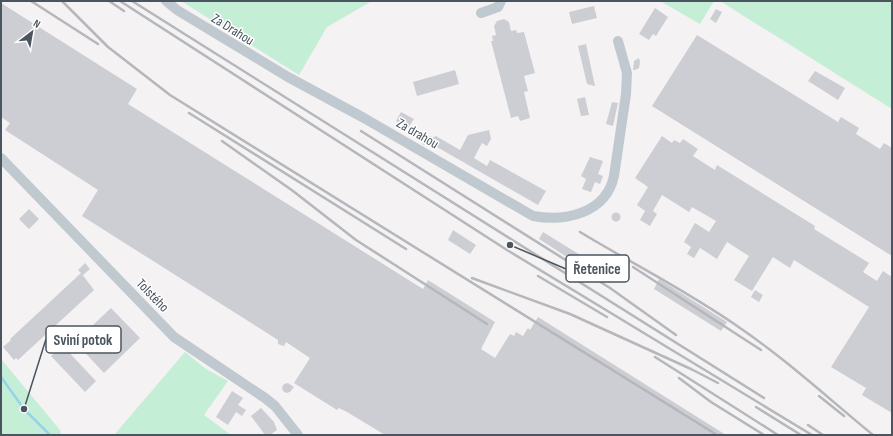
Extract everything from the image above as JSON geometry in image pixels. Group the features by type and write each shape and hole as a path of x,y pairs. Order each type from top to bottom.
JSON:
{"street":[{"name":"Za Drahou","path":"166,1 177,10 288,77"},
{"path":"481,13 498,7 501,1"},
{"name":"Za drahou","path":"288,77 364,118 533,216 544,218 583,213 597,206 610,188 614,176 626,94 627,73 618,41"},
{"name":"Tolstého","path":"1,158 174,337 265,398 275,406 298,435"}],"green space":[{"path":"181,1 372,1 327,27 299,75"},
{"path":"660,1 714,1 700,24"},
{"path":"720,1 892,1 892,109"},
{"path":"185,352 206,369 228,381 204,415 231,435 114,435"},
{"path":"1,359 60,430 61,435 1,435"}],"building":[{"path":"1,3 137,89 128,104 423,289 428,280 495,322 481,349 495,358 510,334 514,336 516,332 523,336 528,328 530,330 538,317 726,435 385,435 347,412 339,408 337,410 294,383 310,358 286,342 284,346 278,344 278,340 82,216 98,190 5,130 10,123 1,117"},
{"path":"594,6 597,18 572,24 569,12"},
{"path":"655,8 668,17 656,36 653,34 649,40 639,34"},
{"path":"716,9 722,12 716,23 710,19"},
{"path":"504,19 509,22 511,31 516,30 517,33 524,32 535,73 524,76 528,91 524,92 530,118 520,121 518,116 511,118 491,41 493,41 492,36 496,35 494,26 497,21"},
{"path":"697,35 838,122 841,117 859,128 856,134 880,149 884,143 892,148 892,256 652,106"},
{"path":"586,44 595,86 587,84 578,46"},
{"path":"639,58 639,68 633,70 634,61"},
{"path":"455,70 459,84 417,96 413,82"},
{"path":"815,71 845,88 838,100 808,81"},
{"path":"585,97 589,115 581,116 577,99"},
{"path":"612,102 618,103 613,126 606,124"},
{"path":"401,112 414,119 408,128 396,121"},
{"path":"489,130 491,139 487,146 482,143 474,158 487,166 490,160 546,191 538,205 430,143 423,145 421,138 431,136 432,138 436,136 460,150 468,135"},
{"path":"662,136 672,143 674,140 680,143 683,139 698,149 693,156 715,170 717,165 815,226 814,229 869,263 863,272 877,281 883,271 892,277 892,413 862,395 866,388 831,367 869,307 794,260 790,268 773,257 752,291 734,280 749,256 727,242 717,259 700,248 694,258 687,254 691,247 684,242 695,223 709,232 716,221 692,207 689,212 662,195 653,211 657,214 650,226 640,220 645,211 637,205 648,187 635,178"},
{"path":"590,157 603,161 598,174 603,176 600,184 595,182 591,192 582,189 586,179 581,176"},
{"path":"29,209 39,219 29,229 19,219"},
{"path":"616,212 621,217 616,222 611,217"},
{"path":"453,230 476,245 470,254 448,240"},
{"path":"543,232 606,271 601,279 539,239"},
{"path":"85,263 90,269 83,275 82,274 94,290 18,360 16,358 14,360 3,347 81,273 78,270"},
{"path":"659,279 727,322 721,331 654,289"},
{"path":"755,290 763,295 759,302 751,297"},
{"path":"111,308 140,338 104,373 75,342"},
{"path":"62,345 96,381 85,392 51,356"},
{"path":"288,383 294,387 290,392 286,393 283,391 282,387 284,384"},
{"path":"232,391 243,398 238,405 246,410 242,416 236,412 228,425 216,417"},
{"path":"261,408 274,422 277,430 270,435 265,435 251,416"}],"waterway":[{"path":"1,377 24,409 50,435"}],"railway":[{"path":"31,1 98,44"},
{"path":"62,1 108,47 170,95 717,435"},
{"path":"109,1 124,11"},
{"path":"120,1 507,250 812,435"},
{"path":"132,1 764,398"},
{"path":"189,113 406,249"},
{"path":"361,131 610,288 676,335"},
{"path":"222,141 293,191 356,240 487,324"},
{"path":"580,232 681,290 740,328 791,366 873,435"},
{"path":"633,267 761,350"},
{"path":"538,276 607,317"},
{"path":"472,278 570,314 691,369 718,383"},
{"path":"655,357 778,435"},
{"path":"679,378 711,402 764,435"},
{"path":"819,396 844,416"},
{"path":"756,407 801,435"},
{"path":"808,425 823,435"}],"place":[{"name":"Řetenice","path":"510,245"},
{"name":"Sviní potok","path":"24,409"}]}
